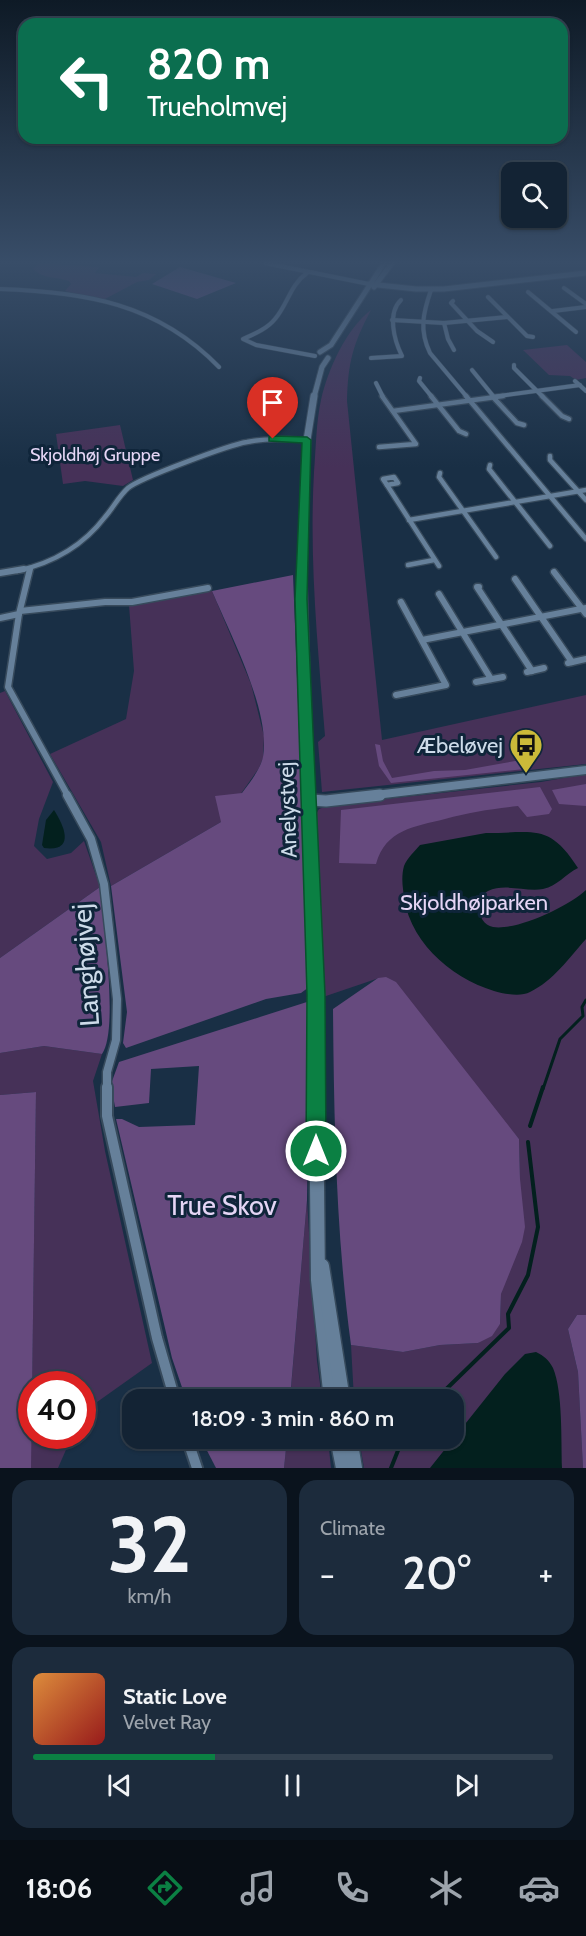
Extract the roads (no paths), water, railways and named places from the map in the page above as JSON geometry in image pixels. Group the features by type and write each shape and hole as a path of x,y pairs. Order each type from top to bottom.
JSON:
{"street":[{"path":"179,332 202,349 219,367"},
{"path":"256,332 243,339 256,345 329,356"},
{"name":"Anelystvej","path":"318,354 331,345 340,332"},
{"path":"370,358 402,356 394,332"},
{"path":"422,332 430,354 586,539"},
{"path":"446,332 454,350"},
{"path":"479,332 488,341 493,342"},
{"path":"522,332 527,336 533,337"},
{"name":"Anelystvej","path":"331,345 329,356 322,367 312,404 307,440 301,599 316,994 318,1280 331,1389"},
{"path":"318,354 322,367"},
{"path":"514,365 514,368 562,416 569,419"},
{"path":"472,370 473,374 517,423 524,425"},
{"path":"420,378 419,381 459,431 466,434"},
{"path":"575,381 586,391"},
{"path":"376,383 376,387 416,444 379,447"},
{"path":"393,411 580,385"},
{"path":"0,573 30,568 58,558 89,537 123,491 139,481 246,442 273,439 307,440"},
{"path":"550,456 550,460 586,500"},
{"path":"490,465 489,469 550,546"},
{"path":"440,472 439,477 496,557"},
{"path":"387,484 439,566"},
{"path":"409,520 586,490"},
{"path":"408,565 434,560"},
{"name":"Langhøjvej","path":"30,568 20,612 8,687 91,839 100,864 117,999 116,1040 107,1072 105,1096 107,1116 157,1338 172,1389"},
{"path":"554,572 585,611"},
{"path":"515,579 570,663 586,659"},
{"path":"479,586 477,587 530,671 544,668"},
{"path":"0,618 20,612 105,602 132,602 208,588"},
{"path":"439,594 491,679"},
{"path":"396,695 446,685 401,602"},
{"path":"422,640 585,611"},
{"path":"476,682 503,677"},
{"path":"310,800 326,801 586,770"},
{"name":"Anelystvej","path":"319,1252 341,1389"},
{"path":"191,1449 197,1468"},
{"path":"339,1449 342,1468"},
{"path":"352,1449 355,1468"}],"waterway":[{"path":"543,1089 560,1039 583,1016 582,1007 586,1000"},
{"path":"530,1126 543,1087"},
{"path":"446,1389 509,1328 508,1314 528,1275 538,1227 528,1142"},
{"path":"391,1468 399,1449"}],"place":[{"name":"Æbeløvej","path":"526,774"}],"park label":[{"name":"Skjoldhøj Gruppe","path":"95,455"},
{"name":"Skjoldhøjparken","path":"474,902"},
{"name":"True Skov","path":"222,1206"}]}
